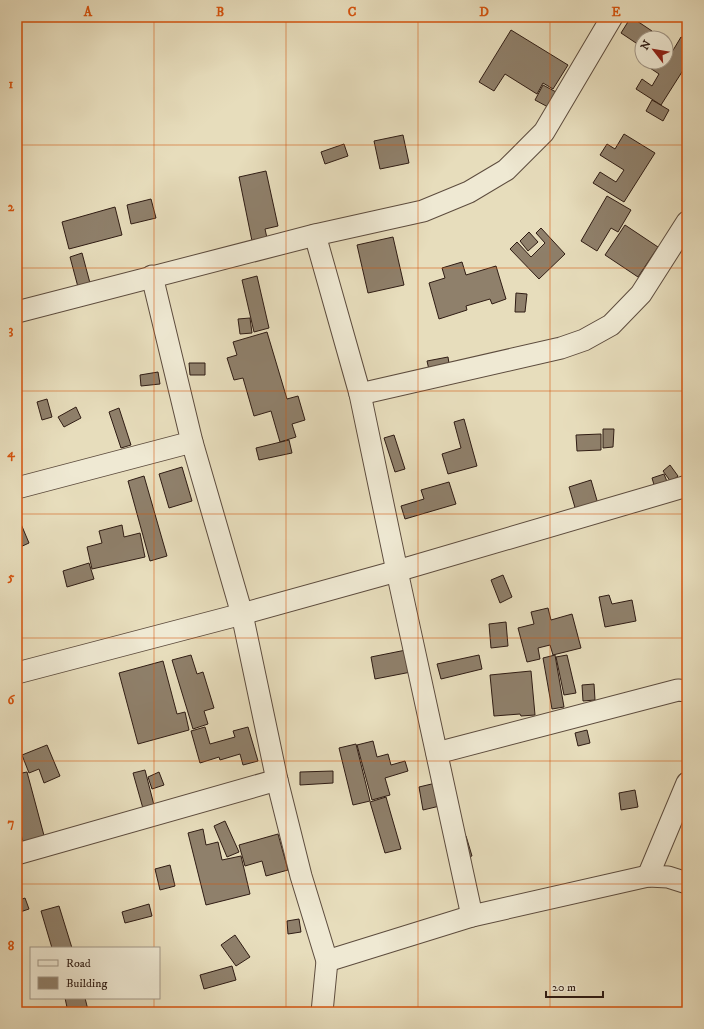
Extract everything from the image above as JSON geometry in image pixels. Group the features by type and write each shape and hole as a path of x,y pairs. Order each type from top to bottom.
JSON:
{"street":[{"path":"17,312 315,235 423,211 469,192 506,170 544,132 612,17"},
{"path":"360,394 561,348 584,340 611,325 641,294 687,222"},
{"path":"315,235 360,394 472,916"},
{"path":"152,276 192,442 242,614 277,780 301,876 327,961 322,1012"},
{"path":"17,488 192,442"},
{"path":"17,673 242,614 397,571 687,486"},
{"path":"437,753 678,690 687,691"},
{"path":"17,854 277,780"},
{"path":"648,876 687,783"},
{"path":"327,961 472,916 648,876 668,877 687,883"}],"building":[{"path":"631,17 650,30 634,30 634,42 621,33"},
{"path":"511,30 568,65 553,89 543,83 537,94 505,74 494,91 479,82"},
{"path":"681,37 687,40 687,64 661,105 636,89 642,79 652,86 659,74 653,70 674,70 674,49"},
{"path":"543,85 556,92 548,107 535,100"},
{"path":"652,100 669,110 663,121 646,111"},
{"path":"624,134 655,153 624,202 593,183 600,172 616,182 624,170 600,155 607,144 615,149"},
{"path":"403,135 409,163 380,169 374,141"},
{"path":"344,144 348,156 325,164 321,152"},
{"path":"266,171 278,226 265,229 267,238 252,241 239,177"},
{"path":"607,196 631,210 618,232 611,228 597,251 581,241"},
{"path":"151,199 156,218 131,224 127,205"},
{"path":"115,207 122,235 69,249 62,222"},
{"path":"625,225 658,247 638,277 605,255"},
{"path":"541,228 565,254 539,279 510,249 517,242 531,257 545,243 536,233"},
{"path":"529,232 538,242 528,251 520,241"},
{"path":"393,237 404,285 368,293 357,245"},
{"path":"82,253 90,283 78,287 70,257"},
{"path":"462,262 466,275 496,266 506,299 492,304 490,299 466,306 467,310 439,319 429,283 445,278 442,268"},
{"path":"257,276 269,328 254,332 242,280"},
{"path":"516,293 527,294 525,312 515,312"},
{"path":"250,318 252,333 240,334 238,319"},
{"path":"267,332 287,399 298,396 305,420 292,424 296,437 280,442 271,411 254,416 243,378 234,380 227,358 237,355 233,342"},
{"path":"448,357 450,370 430,374 427,361"},
{"path":"189,363 205,363 205,375 190,375"},
{"path":"158,372 160,384 141,386 140,375"},
{"path":"47,399 52,417 42,420 37,402"},
{"path":"76,407 81,418 64,427 58,417"},
{"path":"119,408 131,445 121,448 109,412"},
{"path":"464,419 477,466 448,474 442,454 461,448 454,422"},
{"path":"603,429 614,429 613,447 603,448"},
{"path":"601,434 601,450 577,451 576,435"},
{"path":"394,435 405,469 395,472 384,438"},
{"path":"289,440 292,453 259,460 256,448"},
{"path":"17,456 21,471 17,472"},
{"path":"670,465 678,476 671,482 663,471"},
{"path":"182,467 192,501 169,508 159,474"},
{"path":"664,474 668,484 655,488 652,478"},
{"path":"144,476 167,556 150,561 128,481"},
{"path":"591,480 598,504 576,511 569,487"},
{"path":"449,482 456,504 405,519 401,506 424,499 421,490"},
{"path":"21,524 29,543 18,548 17,525"},
{"path":"122,525 124,537 140,533 145,557 92,569 87,547 102,543 99,531"},
{"path":"89,563 94,579 67,587 63,571"},
{"path":"503,575 512,597 500,603 491,580"},
{"path":"609,595 612,604 632,600 636,621 605,627 599,597"},
{"path":"548,608 551,620 572,614 581,648 553,655 550,645 538,648 540,659 527,662 518,628 534,624 531,612"},
{"path":"506,622 508,646 491,648 489,624"},
{"path":"406,650 411,672 375,679 371,657"},
{"path":"191,655 197,674 203,672 214,708 204,711 208,724 193,729 172,660"},
{"path":"479,655 482,669 441,679 437,664"},
{"path":"555,655 564,707 552,709 543,658"},
{"path":"567,655 576,693 564,695 556,657"},
{"path":"163,661 177,714 185,712 189,730 138,744 119,673"},
{"path":"531,671 535,715 521,716 520,714 494,716 490,675"},
{"path":"594,684 595,700 583,701 582,685"},
{"path":"205,727 210,744 235,737 233,731 248,727 258,761 243,765 240,754 220,760 219,757 200,763 191,731"},
{"path":"587,730 590,743 578,746 575,733"},
{"path":"373,741 377,757 388,754 391,765 405,761 408,771 385,778 390,795 372,800 357,745"},
{"path":"356,744 370,801 353,805 339,748"},
{"path":"47,745 60,776 44,783 39,769 29,773 22,755"},
{"path":"145,770 155,809 144,812 133,773"},
{"path":"333,771 333,783 300,785 300,772"},
{"path":"27,772 46,843 25,849 17,819 17,774"},
{"path":"159,772 164,785 152,789 148,777"},
{"path":"440,782 444,805 423,810 419,787"},
{"path":"635,790 638,807 621,810 619,793"},
{"path":"386,797 401,849 385,853 370,802"},
{"path":"225,821 239,852 227,857 214,826"},
{"path":"203,829 206,845 218,842 222,860 241,856 250,894 206,905 188,833"},
{"path":"278,834 288,870 266,876 262,861 245,866 239,845"},
{"path":"466,836 472,856 464,858 458,838"},
{"path":"170,865 175,886 160,890 155,869"},
{"path":"25,898 29,909 17,913 17,901"},
{"path":"149,904 152,916 125,923 122,912"},
{"path":"59,906 72,947 52,947 41,911"},
{"path":"299,919 301,932 288,934 287,921"},
{"path":"235,935 250,957 236,966 221,945"},
{"path":"232,966 236,980 204,989 200,975"},
{"path":"65,999 85,999 88,1010 81,1012 68,1012"}]}
